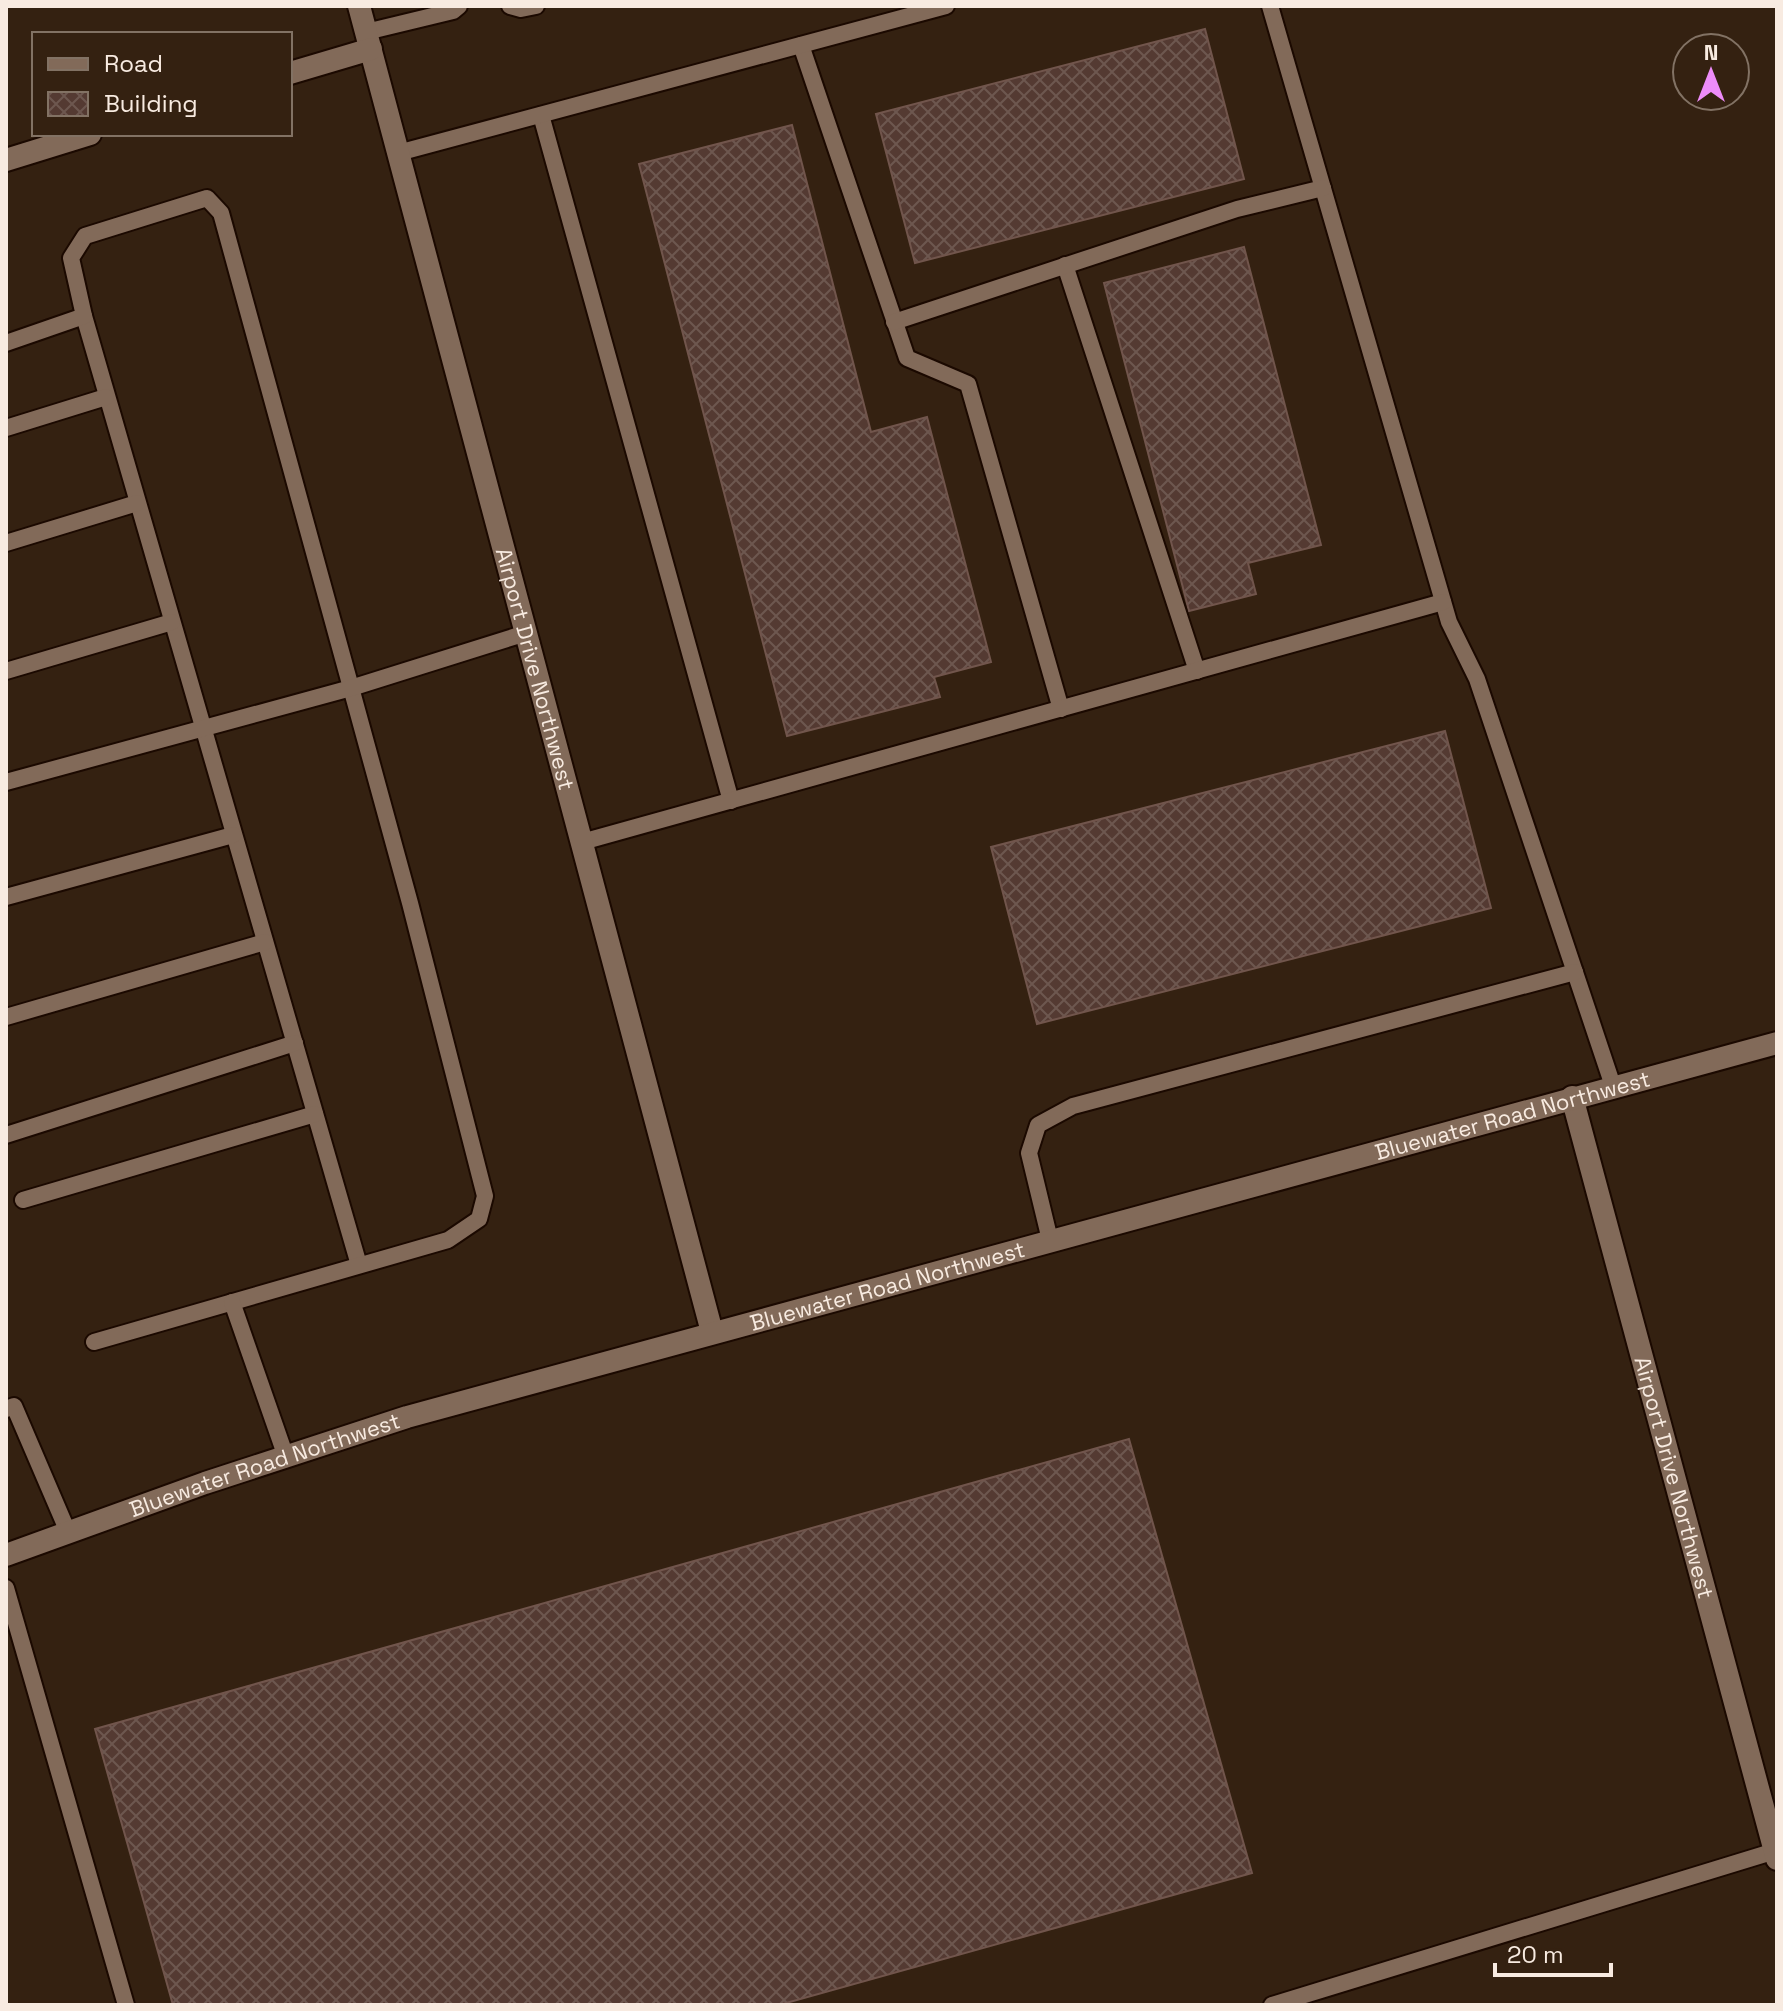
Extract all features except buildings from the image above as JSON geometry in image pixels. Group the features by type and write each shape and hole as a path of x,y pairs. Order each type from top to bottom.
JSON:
{"street":[{"name":"Airport Drive Northwest","path":"359,6 712,1332"},
{"path":"292,72 368,40"},
{"path":"6,160 84,136"},
{"name":"Bluewater Road Northwest","path":"6,1555 407,1417 1777,1043"},
{"name":"Airport Drive Northwest","path":"1572,1097 1776,1855"}],"lane":[{"path":"368,40 453,11 459,6"},
{"path":"510,6 521,9 536,6"},
{"path":"398,153 946,6"},
{"path":"1270,6 1449,622 1477,679 1613,1086"},
{"path":"801,45 907,358 968,384 1061,709"},
{"path":"541,115 731,801"},
{"path":"894,322 1237,209 1323,188"},
{"path":"94,1342 448,1240 479,1219 485,1196 410,903 221,213 207,198 85,236 71,258 106,397 359,1265"},
{"path":"1065,265 1197,671"},
{"path":"6,343 84,316"},
{"path":"6,428 106,397"},
{"path":"6,543 137,503"},
{"path":"582,842 1443,602"},
{"path":"6,671 172,622"},
{"path":"6,782 351,688 526,633"},
{"path":"6,897 233,835"},
{"path":"6,1017 265,942"},
{"path":"1050,1240 1029,1153 1038,1125 1073,1106 1575,972"},
{"path":"6,1135 295,1043"},
{"path":"23,1200 315,1114"},
{"path":"232,1302 286,1457"},
{"path":"6,1409 14,1406 68,1532"},
{"path":"6,1588 126,2005"},
{"path":"1272,2005 1776,1855"}]}
